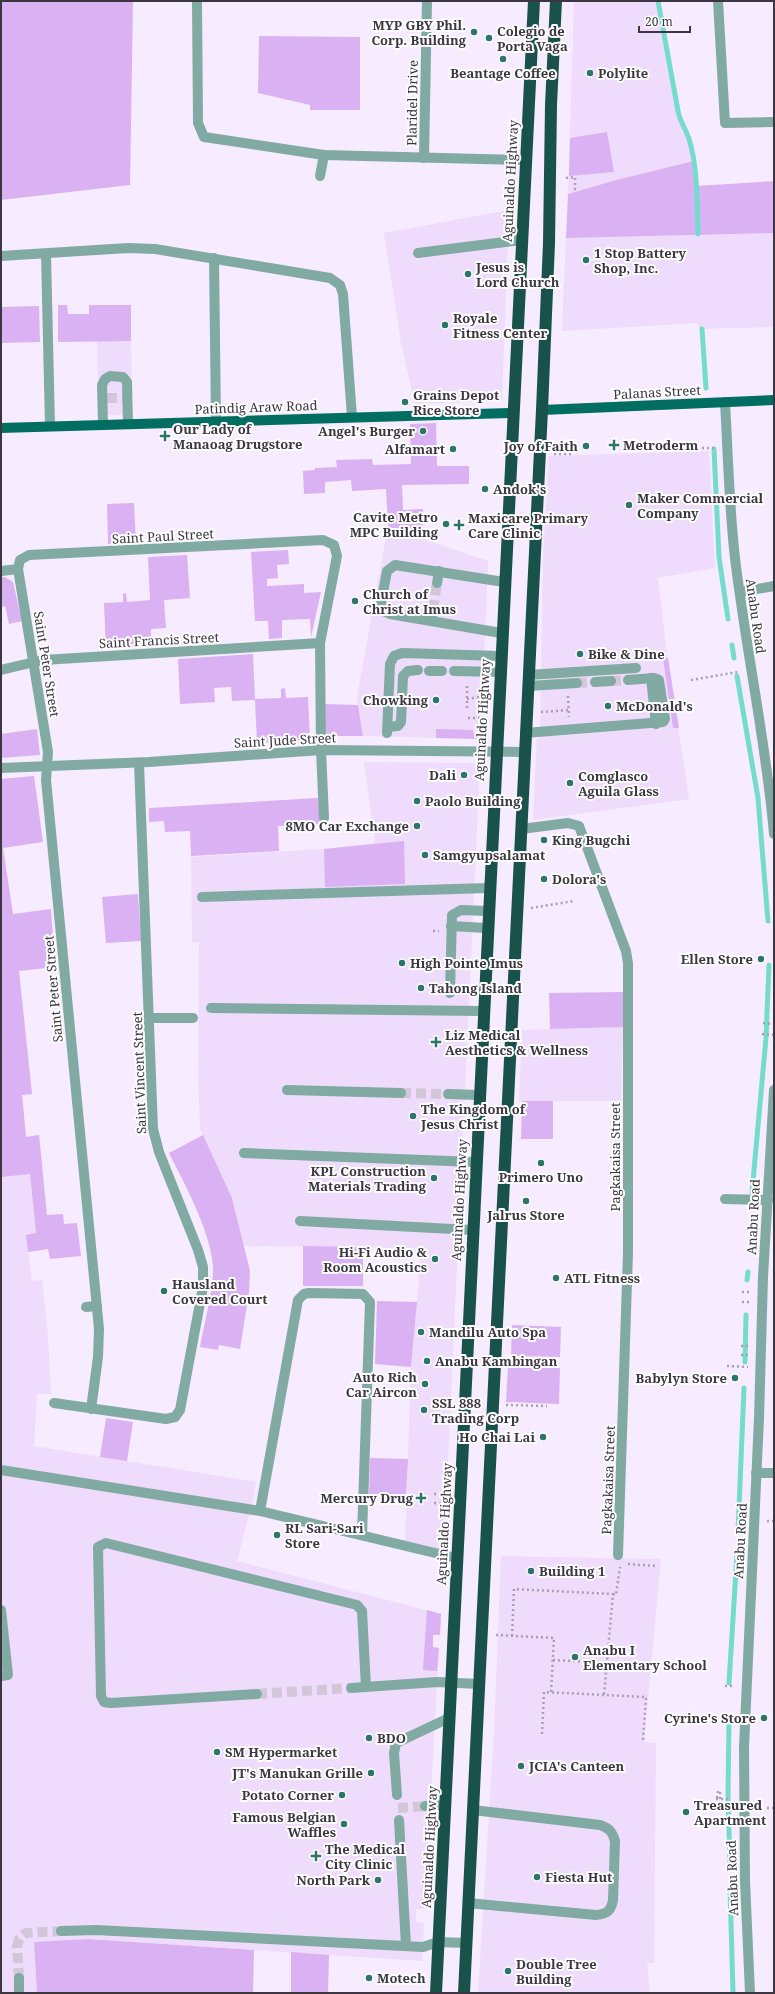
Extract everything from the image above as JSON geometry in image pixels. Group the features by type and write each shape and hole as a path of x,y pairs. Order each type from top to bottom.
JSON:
{"highway":[{"name":"Aguinaldo Highway","path":"436,1993 486,928 516,377 520,240 526,160 534,1"},
{"path":"464,1993 542,410 549,243 551,105 556,1"}],"main road":[{"name":"Palanas Street","path":"542,410 774,400"},
{"name":"Patindig Araw Road","path":"1,428 513,413"}],"street":[{"path":"197,1 198,123 204,137 324,155 526,160"},
{"name":"Plaridel Drive","path":"424,158 427,1"},
{"path":"718,1 725,123 774,122"},
{"path":"320,176 324,155"},
{"path":"418,253 520,240"},
{"path":"1,256 142,248 214,258 325,277 335,281 340,285 343,294 352,417"},
{"path":"46,254 50,426"},
{"path":"214,258 216,422"},
{"path":"103,424 105,398 102,385 105,379 110,376 120,376 126,379 127,384 128,424"},
{"name":"Anabu Road","path":"725,402 731,516 740,592 764,748 774,834"},
{"name":"Saint Paul Street","path":"18,569 20,560 29,555 323,540 334,545 337,556 320,643"},
{"path":"501,633 386,613 383,611 381,602 386,575 391,567 399,565 504,582"},
{"path":"1,571 18,569"},
{"name":"Saint Peter Street","path":"18,569 35,662 48,752 47,788 97,1306 99,1338 91,1408"},
{"path":"437,583 439,572"},
{"path":"740,592 774,586"},
{"path":"431,621 433,610"},
{"path":"320,643 321,750 324,818"},
{"name":"Saint Francis Street","path":"1,670 43,660 320,643"},
{"path":"418,670 408,671 403,676 401,722 398,726 388,730 390,664 394,656 402,653 500,656"},
{"path":"528,681 636,668"},
{"path":"429,670 442,671"},
{"path":"454,671 499,672"},
{"path":"526,734 656,724 665,719 661,683 657,678 628,680"},
{"path":"528,681 577,683"},
{"path":"595,682 611,681"},
{"name":"Saint Jude Street","path":"1,768 139,762 321,750 525,752"},
{"name":"Saint Vincent Street","path":"91,1408 166,1419 175,1417 180,1410 203,1277 198,1250 155,1140 150,1018 149,898 139,762"},
{"name":"Pagkakaisa Street","path":"521,829 568,823 579,826 627,957 628,1252 618,1555"},
{"path":"202,897 488,888"},
{"path":"450,993 452,915 458,910 487,911"},
{"path":"452,926 486,928"},
{"path":"211,1008 482,1011"},
{"path":"150,1018 193,1018"},
{"path":"287,1090 401,1093"},
{"name":"Anabu Road","path":"750,1993 743,1791 747,1645 774,1090"},
{"path":"448,1094 478,1095"},
{"path":"244,1153 475,1162"},
{"path":"725,1199 768,1200"},
{"path":"300,1221 472,1230"},
{"path":"260,1511 298,1300 304,1294 309,1293 363,1294 370,1302 362,1535"},
{"path":"86,1307 97,1306"},
{"path":"54,1403 91,1408"},
{"path":"1,1470 260,1511 456,1558"},
{"path":"756,1473 774,1473"},
{"path":"257,1694 107,1703 102,1699 98,1547 103,1543 357,1605 362,1611 366,1687"},
{"path":"1,1610 8,1676 1,1676"},
{"path":"351,1688 451,1683 479,1684"},
{"path":"397,1795 394,1753 396,1743 449,1718"},
{"path":"425,1806 445,1805"},
{"path":"468,1903 596,1915 605,1914 612,1908 614,1900 615,1841 613,1834 608,1828 600,1825 473,1810"},
{"path":"399,1820 406,1946"},
{"path":"61,1931 96,1930 426,1947 438,1942 466,1943"},
{"path":"19,1978 19,1993"}],"path":[{"path":"566,178 575,177 575,189 578,189"},
{"path":"550,454 571,454"},
{"path":"691,680 751,669"},
{"path":"467,684 467,708"},
{"path":"467,699 484,696"},
{"path":"536,713 570,708"},
{"path":"468,718 483,718"},
{"path":"527,908 574,901"},
{"path":"763,1023 772,1024"},
{"path":"762,1034 774,1035"},
{"path":"741,1346 750,1346"},
{"path":"741,1355 749,1355"},
{"path":"727,1366 761,1367"},
{"path":"504,1405 548,1406"},
{"path":"434,1494 448,1494"},
{"path":"434,1503 448,1504"},
{"path":"512,1636 514,1589 616,1595 621,1564 655,1566"},
{"path":"604,1695 613,1594"},
{"path":"498,1635 554,1638 551,1692"},
{"path":"553,1660 607,1663"},
{"path":"542,1734 544,1692 646,1697 643,1740"},
{"path":"720,1799 720,1791 718,1791 718,1798 716,1799 720,1799 732,1799"},
{"path":"711,1804 713,1807 722,1807 722,1811"},
{"path":"767,1808 774,1808"}],"shaded area":[{"path":"1,1 133,1 130,185 1,200"},
{"path":"574,1 658,1 678,111 681,124 689,138 694,161 616,180 568,194"},
{"path":"259,36 360,37 360,110 310,110 310,105 258,93"},
{"path":"607,132 614,172 569,176 570,138"},
{"path":"694,161 696,186 774,181 774,233 566,238 568,194 616,180"},
{"path":"509,210 502,401 415,404 401,343 384,233"},
{"path":"774,233 774,327 699,329 698,323 562,331 566,238"},
{"path":"58,305 67,305 68,314 89,314 89,305 131,305 131,341 58,342"},
{"path":"39,306 40,342 1,343 1,307"},
{"path":"97,341 131,341 132,415 99,415"},
{"path":"436,423 437,466 469,466 469,484 402,485 403,510 423,509 422,538 388,527 386,489 352,491 351,480 325,482 325,493 304,494 303,471 315,470 315,468 337,467 336,460 372,459 373,465 411,464 410,424"},
{"path":"709,451 715,568 658,578 666,647 689,799 533,820 537,738 540,737 543,554 549,456"},
{"path":"134,503 136,542 108,544 107,504"},
{"path":"388,527 488,561 481,739 363,736 357,697"},
{"path":"288,550 289,564 277,565 278,578 267,579 267,586 304,584 304,593 321,592 311,637 310,619 282,620 282,638 269,639 268,621 255,621 251,552"},
{"path":"187,555 190,598 164,600 166,628 151,629 151,646 106,649 104,603 123,602 123,594 126,593 127,602 150,600 148,557"},
{"path":"1,577 5,577 13,582 22,621 9,624 5,606 1,607"},
{"path":"253,654 255,699 281,698 281,689 285,688 286,698 308,697 310,740 257,743 255,700 232,701 231,687 214,688 215,702 180,704 178,659"},
{"path":"663,658 668,658 679,728 673,728"},
{"path":"323,704 358,705 363,736 326,736"},
{"path":"37,729 40,755 1,758 1,734"},
{"path":"436,729 473,730 473,733 481,733 481,739 436,738"},
{"path":"364,762 480,763 444,1550 405,1541 411,1367 419,1279 420,1248 244,1246 232,1198 200,1129 198,1074 199,942 192,942 191,857 324,849 375,843"},
{"path":"34,776 43,842 3,848 13,914 51,909 55,967 19,971 32,1094 22,1095 26,1137 39,1135 47,1215 63,1214 64,1224 77,1223 81,1256 50,1259 48,1249 28,1252 26,1235 36,1233 30,1174 1,1177 1,779"},
{"path":"318,798 320,824 278,826 279,851 191,856 190,831 165,832 164,821 149,822 149,808"},
{"name":"SM Hypermarket","path":"1,831 14,923 32,1094 22,1095 26,1137 39,1135 43,1172 30,1174 36,1234 26,1235 32,1281 42,1280 48,1337 51,1394 37,1394 34,1446 256,1482 253,1500 237,1561 441,1614 440,1635 433,1635 433,1647 439,1648 425,1909 416,1909 416,1922 424,1923 422,1961 87,1939 34,1942 37,1993 1,1993"},
{"path":"404,841 405,884 325,887 324,849"},
{"path":"138,894 141,941 106,943 102,897"},
{"path":"623,992 623,1027 550,1029 549,993"},
{"path":"623,1027 621,1101 519,1101 522,1030"},
{"path":"522,1101 553,1101 553,1139 521,1139"},
{"path":"203,1135 232,1198 250,1271 249,1292 240,1349 219,1345 218,1350 200,1347 212,1284 213,1266 211,1252 196,1208 169,1153"},
{"path":"303,1246 363,1247 363,1286 303,1286"},
{"path":"377,1301 417,1302 411,1367 375,1364"},
{"path":"512,1325 561,1327 560,1357 511,1356"},
{"path":"508,1366 560,1368 559,1404 506,1402"},
{"path":"106,1418 133,1422 127,1461 100,1457"},
{"path":"370,1458 408,1459 406,1496 369,1495"},
{"path":"501,1556 661,1559 644,1742 656,1743 654,1963 647,1963 650,1993 478,1993 494,1734"},
{"path":"427,1610 441,1614 440,1635 433,1635 433,1647 439,1648 437,1671 423,1670"},
{"path":"87,1939 254,1950 253,1993 37,1993 34,1942"},
{"path":"291,1952 329,1955 328,1993 291,1993"}],"waterway":[{"path":"658,1 678,111 692,150 696,186 698,234"},
{"path":"702,329 706,388"},
{"path":"714,449 719,557 728,619"},
{"path":"732,645 734,658"},
{"path":"737,676 758,798 768,921"},
{"path":"752,1192 766,1038 769,965"},
{"path":"747,1280 748,1272"},
{"path":"745,1362 746,1315"},
{"path":"738,1532 744,1388"},
{"path":"729,1683 737,1554"},
{"path":"729,1722 728,1795 730,1867"},
{"path":"730,1887 733,1993"}],"tunnel":[{"path":"107,398 128,398"},
{"path":"433,610 437,583"},
{"path":"611,681 628,680"},
{"path":"577,683 595,682"},
{"path":"401,1093 448,1094"},
{"path":"257,1694 351,1688"},
{"path":"398,1808 425,1806"},
{"path":"19,1978 17,1947 19,1939 26,1933 61,1931"}],"place":[{"name":"MYP GBY Phil. Corp. Building","path":"474,32"},
{"name":"Colegio de Porta Vaga","path":"489,38"},
{"name":"Beantage Coffee","path":"503,59"},
{"name":"Polylite","path":"590,73"},
{"name":"1 Stop Battery Shop, Inc.","path":"586,260"},
{"name":"Jesus is Lord Church","path":"468,274"},
{"name":"Royale Fitness Center","path":"445,325"},
{"name":"Grains Depot Rice Store","path":"405,402"},
{"name":"Angel's Burger","path":"423,431"},
{"name":"Our Lady of Manaoag Drugstore","path":"165,436"},
{"name":"Metroderm","path":"614,445"},
{"name":"Joy of Faith","path":"586,446"},
{"name":"Alfamart","path":"453,449"},
{"name":"Andok's","path":"485,489"},
{"name":"Maker Commercial Company","path":"629,505"},
{"name":"Cavite Metro MPC Building","path":"446,524"},
{"name":"Maxicare Primary Care Clinic","path":"459,525"},
{"name":"Church of Christ at Imus","path":"355,601"},
{"name":"Bike & Dine","path":"580,654"},
{"name":"Chowking","path":"436,700"},
{"name":"McDonald's","path":"608,706"},
{"name":"Dali","path":"464,775"},
{"name":"Comglasco Aguila Glass","path":"570,783"},
{"name":"Paolo Building","path":"417,801"},
{"name":"8MO Car Exchange","path":"417,826"},
{"name":"King Bugchi","path":"544,840"},
{"name":"Samgyupsalamat","path":"425,855"},
{"name":"Dolora's","path":"544,879"},
{"name":"Ellen Store","path":"761,959"},
{"name":"High Pointe Imus","path":"402,963"},
{"name":"Tahong Island","path":"421,988"},
{"name":"Liz Medical Aesthetics & Wellness","path":"436,1042"},
{"name":"The Kingdom of Jesus Christ","path":"413,1116"},
{"name":"Primero Uno","path":"541,1163"},
{"name":"KPL Construction Materials Trading","path":"434,1178"},
{"name":"Jalrus Store","path":"526,1201"},
{"name":"Hi-Fi Audio & Room Acoustics","path":"435,1259"},
{"name":"ATL Fitness","path":"556,1278"},
{"name":"Hausland Covered Court","path":"164,1291"},
{"name":"Mandilu Auto Spa","path":"421,1332"},
{"name":"Anabu Kambingan","path":"427,1361"},
{"name":"Babylyn Store","path":"735,1378"},
{"name":"Auto Rich Car Aircon","path":"425,1384"},
{"name":"SSL 888 Trading Corp","path":"424,1410"},
{"name":"Ho Chai Lai","path":"543,1437"},
{"name":"Mercury Drug","path":"421,1498"},
{"name":"RL Sari-Sari Store","path":"277,1535"},
{"name":"Building 1","path":"531,1571"},
{"name":"Anabu I Elementary School","path":"575,1657"},
{"name":"Cyrine's Store","path":"764,1718"},
{"name":"BDO","path":"369,1738"},
{"name":"SM Hypermarket","path":"217,1752"},
{"name":"JCIA's Canteen","path":"521,1766"},
{"name":"JT's Manukan Grille","path":"371,1773"},
{"name":"Potato Corner","path":"342,1795"},
{"name":"Treasured Apartment","path":"686,1812"},
{"name":"Famous Belgian Waffles","path":"344,1824"},
{"name":"The Medical City Clinic","path":"316,1856"},
{"name":"Fiesta Hut","path":"537,1877"},
{"name":"North Park","path":"378,1880"},
{"name":"Double Tree Building","path":"508,1971"},
{"name":"Motech","path":"369,1978"}]}
